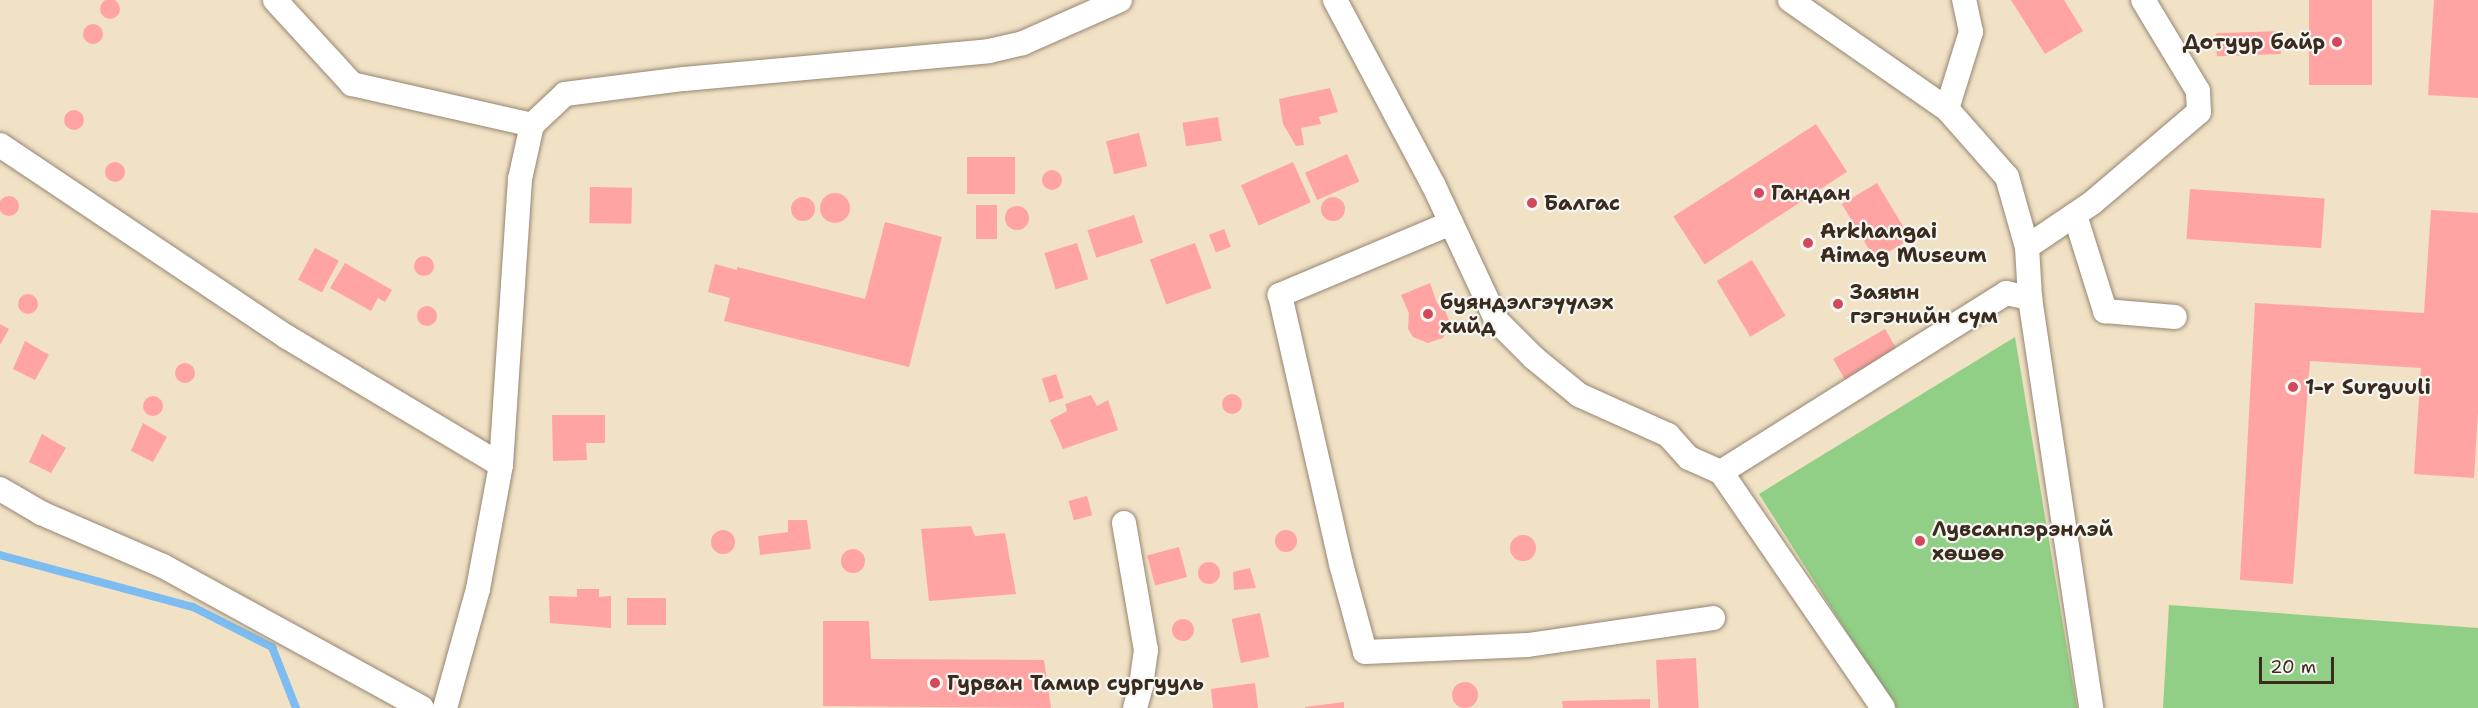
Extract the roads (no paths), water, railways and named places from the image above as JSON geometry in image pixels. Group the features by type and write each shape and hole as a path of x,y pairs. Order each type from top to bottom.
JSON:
{"street":[{"path":"274,0 352,84 532,125"},
{"path":"445,708 478,589 501,465 520,179 532,125 565,93 684,79 989,51 1023,43 1120,0"},
{"path":"1335,0 1451,223 1497,321 1534,358 1579,395 1668,435 1689,458 1721,472 1883,708"},
{"path":"1790,0 1947,110 2007,177 2027,248 2030,298 2091,708"},
{"path":"1947,110 1971,32 1964,0"},
{"path":"2027,248 2092,203 2199,112 2198,91 2144,0"},
{"path":"0,145 287,338 501,465"},
{"path":"2074,215 2105,311 2175,317"},
{"path":"1451,223 1280,295 1341,564 1365,652 1528,645 1713,618"},
{"path":"1721,472 2006,293 2030,298"},
{"path":"0,489 41,513 163,566 422,708"},
{"path":"1124,523 1146,650 1135,708"}],"waterway":[{"path":"0,555 193,607 272,647 296,708"}],"place":[{"name":"Дотуур байр","path":"2337,42"},
{"name":"Гандан","path":"1759,193"},
{"name":"Балгас","path":"1532,203"},
{"name":"Arkhangai Aimag Museum","path":"1808,243"},
{"name":"Заяын гэгэнийн сүм","path":"1838,304"},
{"name":"буяндэлгэүүлэх хийд","path":"1428,314"},
{"name":"1-r Surguuli","path":"2293,387"},
{"name":"Лувсанпэрэнлэй хөшөө","path":"1920,541"},
{"name":"Гурван Тамир сургууль","path":"935,683"}]}
